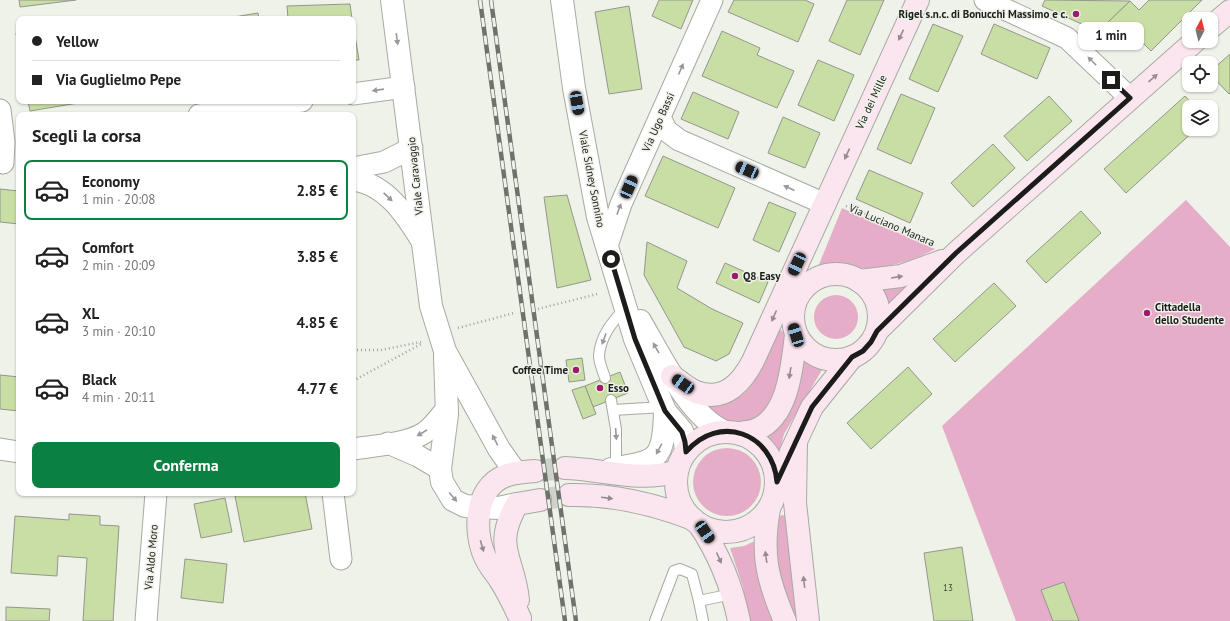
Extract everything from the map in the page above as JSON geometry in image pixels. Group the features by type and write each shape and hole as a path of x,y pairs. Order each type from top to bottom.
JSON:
{"main road":[{"name":"Via dei Mille","path":"809,283 825,204 918,0"},
{"path":"1218,21 1230,11"},
{"path":"877,331 879,317 876,303 869,290 859,281 849,276 828,275 809,283 801,291 794,307 793,324 796,335 803,346 814,354 826,359 839,360 852,357 863,351 871,342 877,331 954,255 1187,48"},
{"path":"672,376 694,392 706,394 722,394 733,388 744,379 754,361 825,204"},
{"path":"859,281 901,276 954,255"},
{"path":"739,621 732,594 719,556 696,522 686,512 677,493 677,472 686,452 698,440 714,432 756,430 768,422 776,413 789,382 796,335"},
{"path":"569,495 615,498 659,508 720,532 743,530 762,518 769,509 773,501 777,482 812,407 852,357"},
{"path":"732,432 759,443 767,452 776,471 777,482"},
{"path":"796,442 795,503 808,621"},
{"path":"565,468 609,469 647,477 662,476 677,472"},
{"path":"521,620 501,580 486,558 481,547 478,521 480,507 489,489 504,476 526,472"},
{"path":"521,620 517,583 504,544 507,523 517,504 540,500"},
{"path":"769,509 764,547 772,590 785,621"}],"street":[{"name":"Viale Caravaggio","path":"392,0 431,306 447,408 440,469 442,482 454,500 465,506 498,508 517,504"},
{"name":"Viale Sidney Sonnino","path":"562,0 574,88 592,189 606,246 635,339 664,409 682,432 686,452"},
{"name":"Via Ugo Bassi","path":"606,246 621,204 712,0"},
{"path":"985,0 1058,32 1067,38 1130,98"},
{"path":"356,94 404,87"},
{"path":"222,112 280,104"},
{"path":"0,110 8,141 7,164"},
{"path":"660,118 667,131 679,140 825,204"},
{"path":"356,167 384,162 412,148"},
{"path":"356,181 384,193 405,214 423,243"},
{"name":"Viale Sidney Sonnino","path":"619,285 672,376 700,416 715,428 732,432"},
{"name":"Viale Caravaggio","path":"436,342 499,449 526,472"},
{"path":"356,448 412,438 423,434 434,425 447,408"},
{"path":"609,469 641,464 655,456 663,440 664,409"},
{"path":"388,443 418,456 440,469"},
{"path":"0,449 16,452"},
{"name":"Via Aldo Moro","path":"146,621 156,496"},
{"path":"333,496 341,559"}],"lane":[{"path":"605,378 599,357 603,338 614,321 626,307"},
{"path":"609,469 616,430 612,405 664,409"},
{"path":"655,621 674,571 680,569 692,574 703,621"},
{"path":"699,601 732,594"}],"path":[{"name":"Via Luciano Manara","path":"825,204 954,255"},
{"path":"538,309 597,294"},
{"path":"356,380 481,321 514,313"},
{"path":"356,350 381,350 436,342"}],"shaded area":[{"name":"Cittadella dello Studente","path":"1186,200 1230,247 1230,621 1016,621 942,426"},
{"path":"842,208 935,249 911,260 886,266 869,268 819,269 818,267"},
{"path":"919,279 886,310 877,286"},
{"path":"836,295 848,299 854,305 858,317 854,329 848,335 836,339 824,335 818,329 814,317 818,305 824,299"},
{"path":"778,329 785,334 785,361 771,402 758,419 745,424 728,423 700,405 719,404 733,400 743,394 751,386 757,376 773,334"},
{"path":"802,361 822,370 784,434 779,454 772,444 763,437"},
{"path":"727,448 740,451 751,458 758,469 761,482 758,495 751,506 740,513 727,516 714,513 703,506 696,495 693,482 696,469 703,458 714,451"},
{"path":"780,516 785,516 803,621 796,621 783,595 778,578 774,542 777,524"},
{"path":"757,540 774,621 749,621 743,587 730,548 744,546"}],"building":[{"path":"19,0 76,0 20,7"},
{"path":"659,0 693,0 681,29 652,16"},
{"path":"734,0 805,0 814,4 798,42 728,12"},
{"path":"847,0 884,0 860,55 829,41"},
{"path":"1045,0 1130,1 1105,25 1121,42 1042,6"},
{"path":"1149,0 1202,0 1190,12 1182,12 1182,20 1151,51 1144,44 1139,49 1127,36 1121,42 1105,25 1130,1 1139,10"},
{"path":"350,4 352,16 288,16 287,6"},
{"path":"629,6 642,89 609,94 595,12"},
{"path":"258,13 258,16 240,16"},
{"path":"933,24 963,36 938,92 909,79"},
{"path":"994,24 1050,48 1037,79 981,54"},
{"path":"722,31 760,48 757,55 794,71 777,108 702,76"},
{"path":"356,42 359,60 356,60"},
{"path":"1230,54 1229,94 1218,82 1218,65"},
{"path":"818,60 854,75 834,121 798,105"},
{"path":"693,92 739,112 728,139 681,119"},
{"path":"901,94 935,108 911,164 877,149"},
{"path":"1049,96 1072,121 1027,161 1004,136"},
{"path":"1185,96 1189,100 1182,100 1182,136 1188,136 1126,193 1104,169"},
{"path":"29,104 72,104 30,111"},
{"path":"783,117 820,133 805,168 768,153"},
{"path":"993,144 1015,168 973,207 951,183"},
{"path":"663,156 735,188 718,228 645,196"},
{"path":"869,170 923,193 910,223 856,199"},
{"path":"0,189 16,191 16,224 0,222"},
{"path":"567,195 591,280 557,288 544,197"},
{"path":"769,202 796,213 779,252 753,240"},
{"path":"1081,211 1101,233 1046,283 1026,261"},
{"path":"647,242 687,261 677,288 712,309 743,323 729,354 716,361 684,347 644,275"},
{"path":"725,263 768,282 759,303 716,283"},
{"path":"994,283 1016,306 955,362 933,339"},
{"name":"Coffee Time","path":"582,358 585,380 569,382 566,360"},
{"path":"908,367 932,394 871,449 847,423"},
{"path":"620,372 628,393 593,407 585,386"},
{"path":"0,375 16,377 16,411 0,409"},
{"path":"585,386 596,414 583,419 572,390"},
{"path":"235,496 306,496 312,529 244,542"},
{"path":"225,498 232,532 201,538 194,504"},
{"path":"69,514 100,516 100,525 119,526 113,621 83,621 87,558 58,556 57,576 11,573 15,516 69,520"},
{"path":"962,547 973,621 934,621 924,553"},
{"path":"185,559 227,564 223,603 181,598"},
{"path":"1064,582 1079,621 1053,621 1041,590"},
{"path":"6,607 50,609 49,621 6,621"}],"tunnel":[{"path":"535,471 565,468"},
{"path":"540,500 569,495"}],"railway":[{"path":"480,0 565,621"},
{"path":"491,0 576,621"}],"place":[{"name":"Rigel s.n.c. di Bonucchi Massimo e c.","path":"1076,14"},
{"name":"Q8 Easy","path":"735,276"},
{"name":"Cittadella dello Studente","path":"1147,313"},
{"name":"Coffee Time","path":"576,370"},
{"name":"Esso","path":"600,388"}],"route":[{"path":"611,259 635,339 665,411 682,432 686,452 691,445 714,432 723,431 740,433 759,443 767,452 776,471 777,482 812,407 852,357 863,351 871,342 877,331 956,253 1130,98 1111,80"}]}
